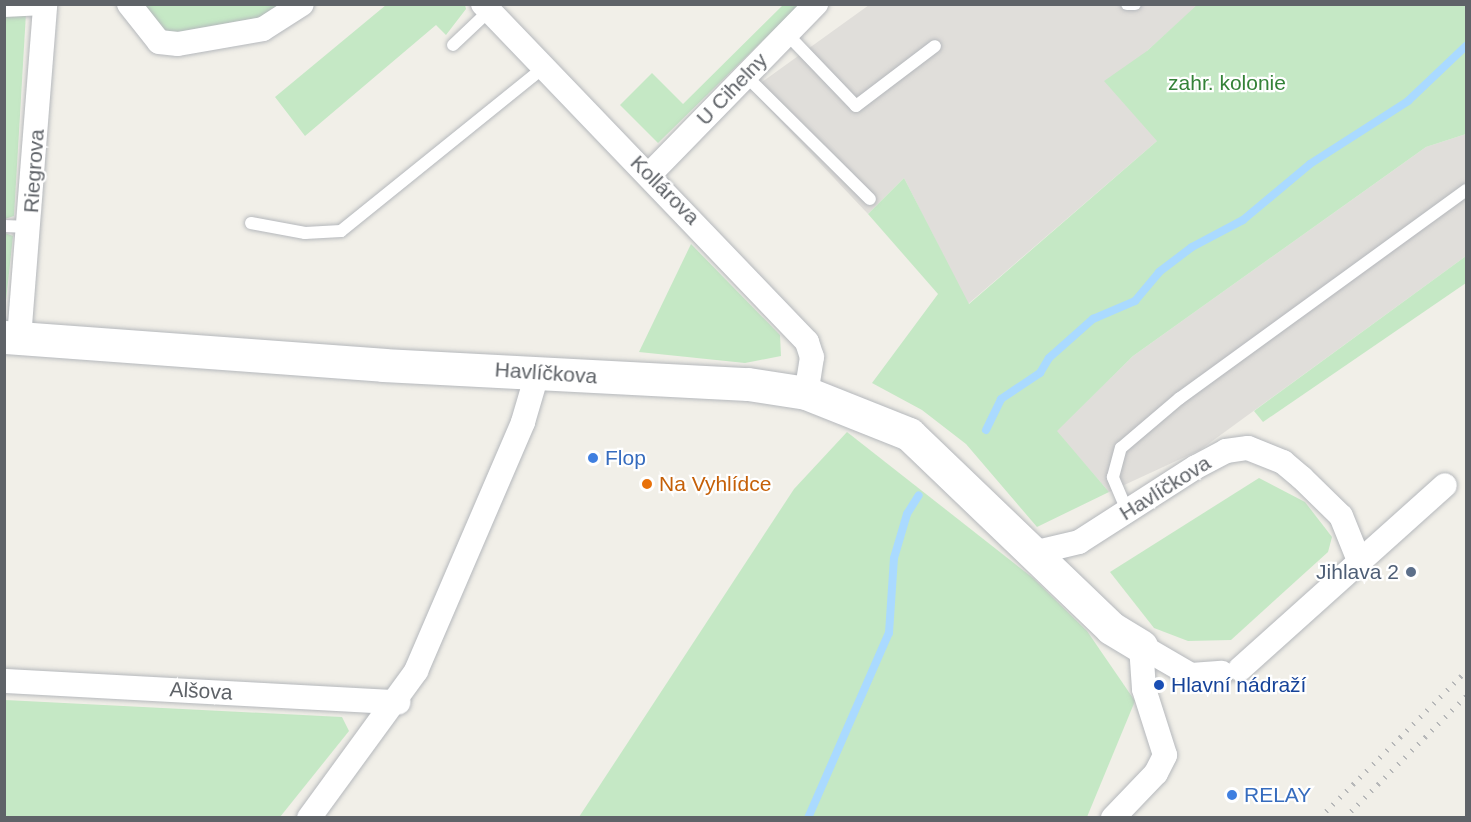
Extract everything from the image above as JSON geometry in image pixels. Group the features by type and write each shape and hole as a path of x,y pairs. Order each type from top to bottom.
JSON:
{"street":[{"path":"129,4 159,42 178,44 263,29 302,4"},
{"name":"U Cihelny","path":"650,174 816,4"},
{"name":"Riegrova","path":"12,337 30,227 45,7"},
{"name":"Kollárova","path":"486,8 650,174 807,342 812,357 806,393"},
{"name":"Havlíčkova","path":"12,337 748,384 806,393 909,434 1111,628 1191,675 1231,671 1255,661 1358,558 1377,550 1445,485"},
{"path":"309,818 398,702 523,422 538,371"},
{"name":"Havlíčkova","path":"1033,553 1079,542 1128,513 1196,467 1226,451 1248,448 1282,462 1341,516 1358,558"},
{"path":"1113,818 1156,773 1165,754 1144,689 1141,646"},
{"name":"Alšova","path":"4,681 398,702"}],"lane":[{"path":"1127,4 1135,4"},
{"path":"4,11 45,7"},
{"path":"453,45 486,8"},
{"path":"786,33 856,106 935,46"},
{"path":"251,223 305,233 341,231 544,67"},
{"path":"745,75 870,199"},
{"path":"1128,513 1113,477 1121,448 1180,398 1467,190"},
{"path":"4,226 30,227"}],"shaded area":[{"path":"869,5 1198,5 1147,51 1157,141 968,304 904,178 868,214 751,90"},
{"path":"1466,134 1466,256 1200,450 1109,492 1056,431 1133,356 1426,147"}],"green space":[{"name":"zahr. kolonie","path":"1198,4 1466,5 1466,134 1426,147 1133,356 1057,431 1109,492 1037,527 966,444 922,410 872,383 938,294 868,214 904,178 969,304 1157,141 1104,81 1147,51"},
{"path":"139,5 291,5 275,15 166,34"},
{"path":"386,5 465,5 466,9 446,35 436,25 305,136 275,97"},
{"path":"783,5 799,5 658,143 620,105 652,73 683,104"},
{"path":"5,11 26,13 14,216 5,219"},
{"path":"4,233 13,236 5,310"},
{"path":"691,244 780,335 781,356 745,363 639,352"},
{"path":"1466,256 1466,283 1263,422 1254,411"},
{"path":"847,432 1033,578 1087,631 1135,701 1087,817 579,817 794,489"},
{"path":"1259,478 1305,502 1332,537 1328,552 1231,640 1188,641 1154,628 1110,572"},
{"path":"5,700 342,717 349,731 280,817 5,817"}],"waterway":[{"path":"986,430 1001,399 1040,373 1049,358 1093,319 1135,301 1159,272 1192,247 1243,220 1310,164 1408,101 1466,46"},
{"path":"808,818 889,633 894,558 907,514 919,495"}],"railway":[{"path":"1319,818 1466,671"},
{"path":"1344,818 1466,696"}],"place":[{"name":"Flop","path":"593,458"},
{"name":"Na Vyhlídce","path":"647,484"},
{"name":"Jihlava 2","path":"1411,572"},
{"name":"Hlavní nádraží","path":"1159,685"},
{"name":"RELAY","path":"1232,795"}]}
